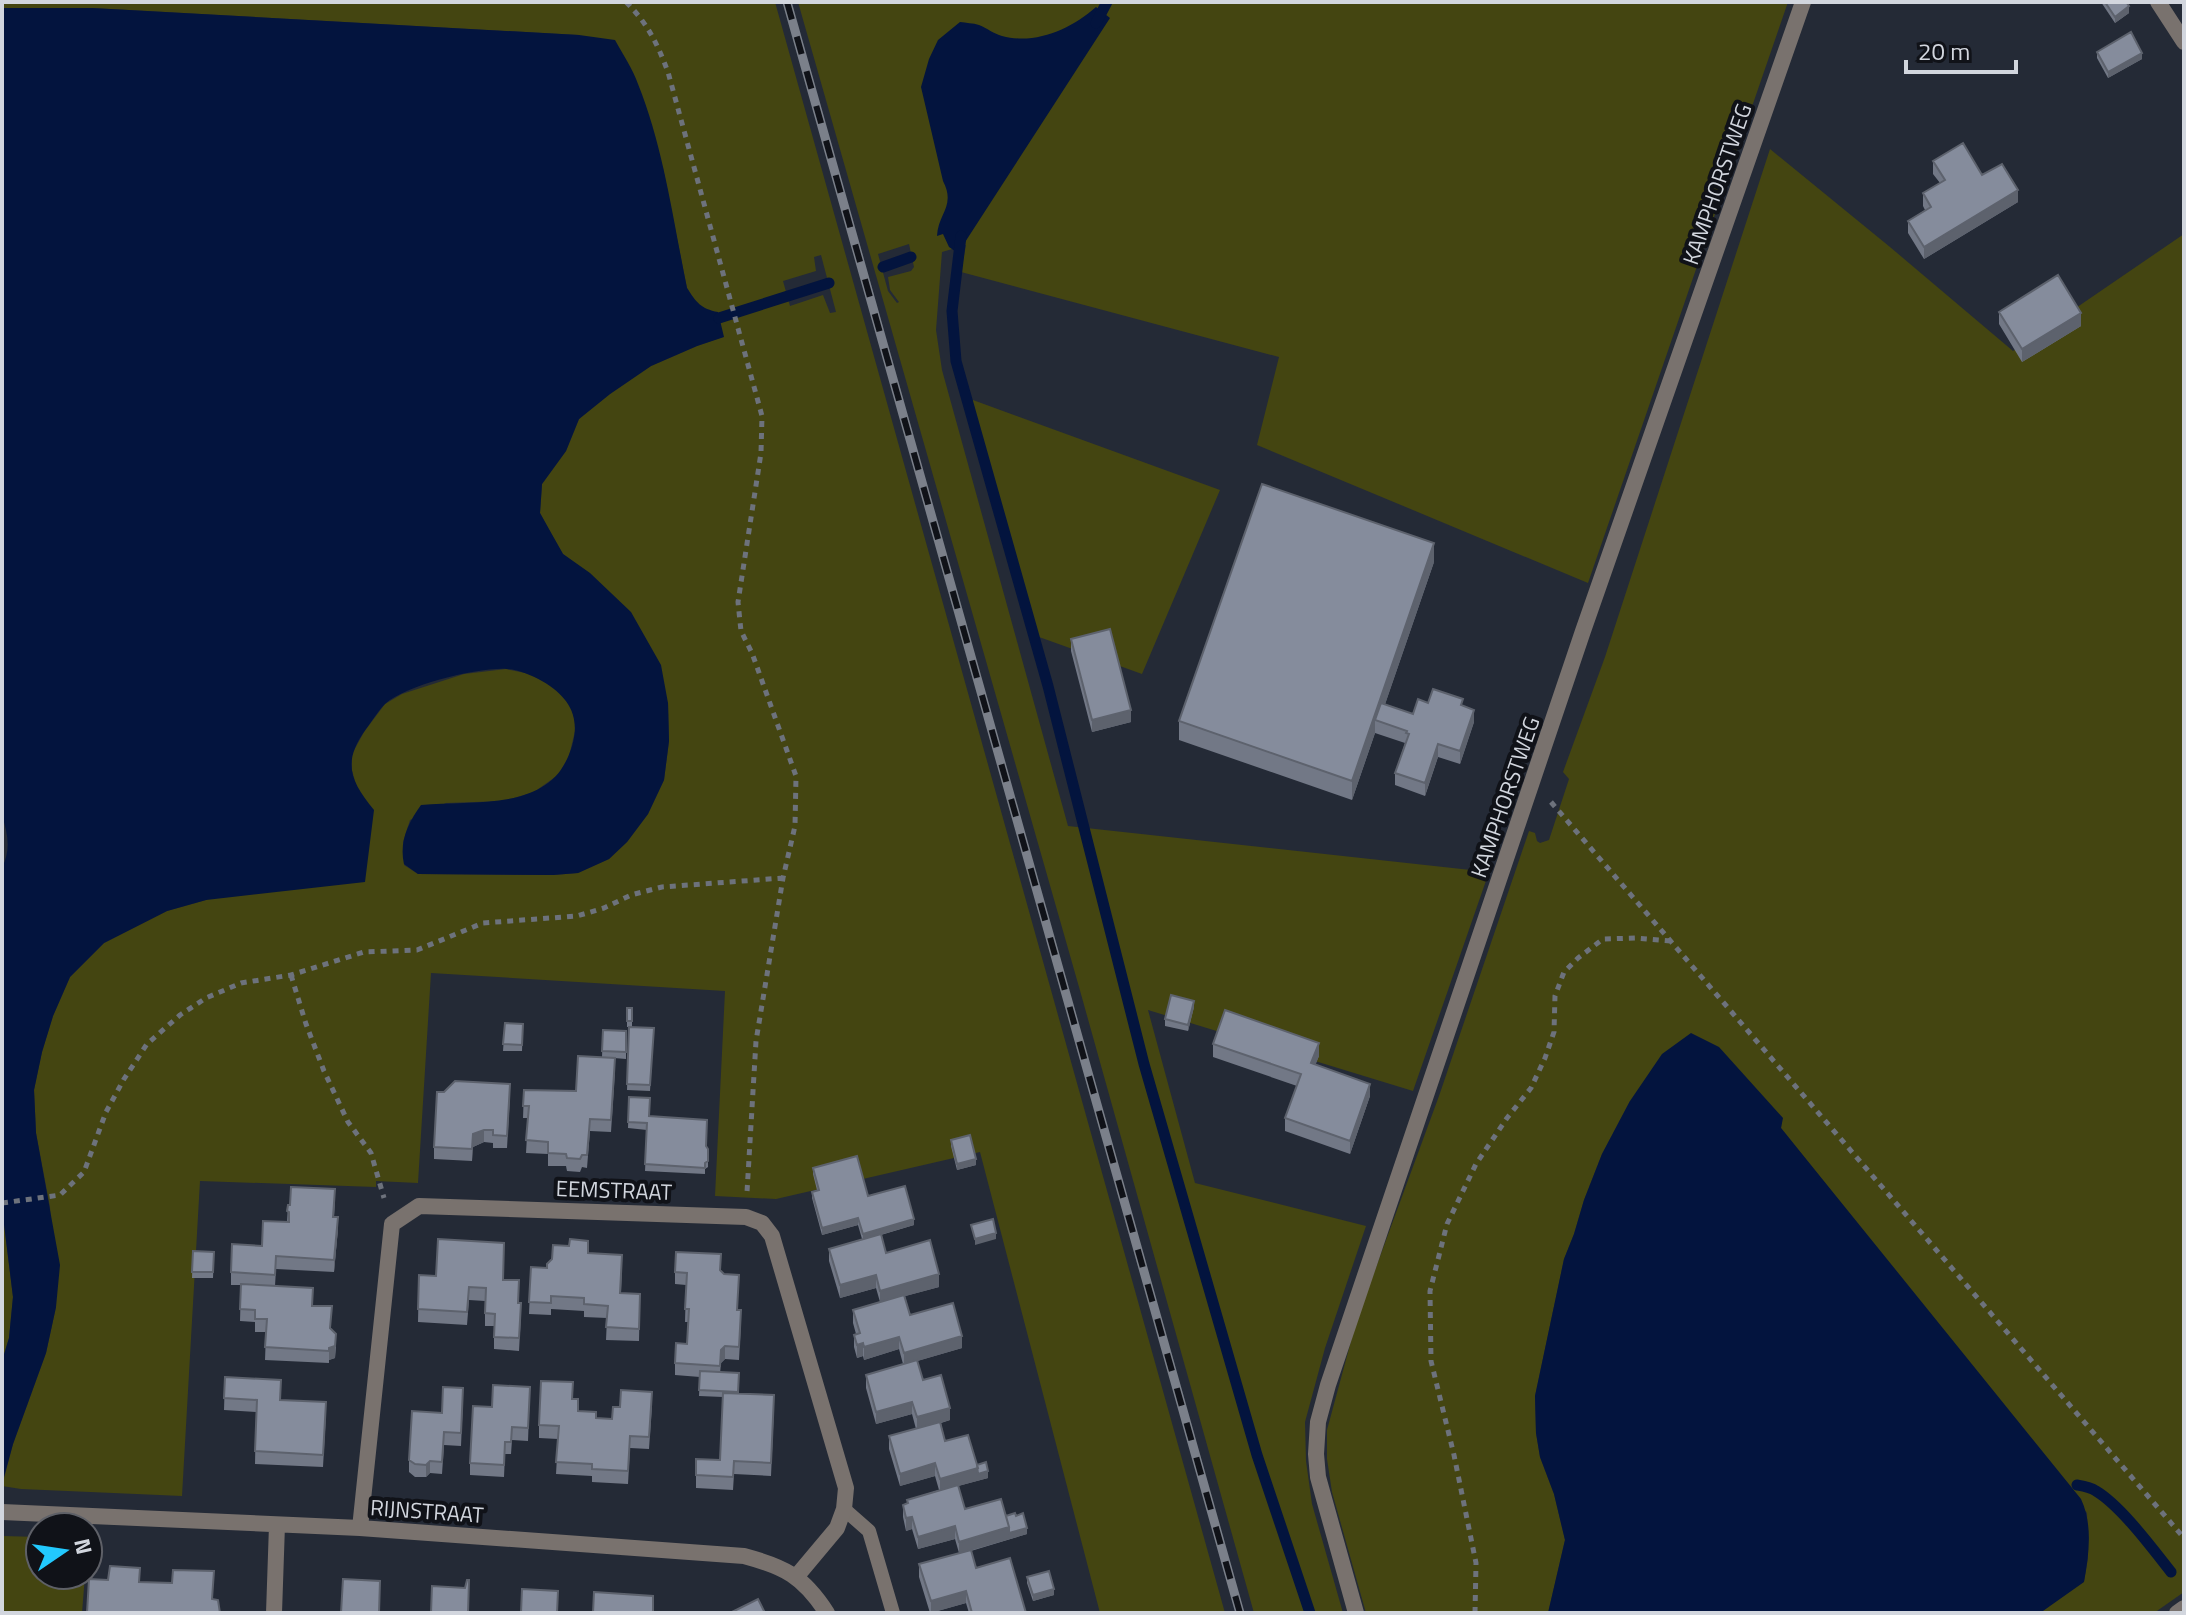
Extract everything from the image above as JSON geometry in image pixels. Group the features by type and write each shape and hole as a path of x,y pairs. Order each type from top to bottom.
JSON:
{"street":[{"name":"KAMPHORSTWEG","path":"1356,1613 1318,1477 1318,1422 1583,631 1803,2"},
{"path":"2158,2 2184,42"},
{"name":"EEMSTRAAT","path":"392,1224 419,1206 746,1217"},
{"path":"746,1217 762,1223 772,1236 846,1488 844,1509 837,1528 796,1577"},
{"path":"360,1528 392,1224"},
{"name":"RIJNSTRAAT","path":"2,1512 360,1528 744,1556 775,1564 796,1577 814,1593 827,1613"},
{"path":"274,1613 277,1525"},
{"path":"2177,1613 2184,1608"}],"lane":[{"path":"844,1509 869,1531 893,1613"}],"path":[{"path":"626,2 643,19 654,37 668,72 762,416 761,453 738,602 741,631 752,653 796,776 795,826 783,878 756,1041 746,1217"},
{"path":"1534,781 2184,1538"},
{"path":"2,1203 60,1195 84,1172 106,1112 147,1044 180,1015 206,998 241,983 291,975 364,952 417,950 483,923 577,916 631,895 662,887 783,878"},
{"path":"1475,1613 1476,1563 1431,1361 1430,1291 1447,1224 1476,1164 1531,1088 1554,1032 1555,996 1564,972 1603,939 1671,941"},
{"path":"291,975 324,1071 348,1122 371,1153 392,1224"}],"shaded area":[{"path":"2,2 775,2 1225,1613 1100,1613 980,1152 776,1199 715,1196 725,991 431,973 418,1183 376,1181 376,1187 200,1181 182,1496 2,1486 13,1444 46,1353 56,1307 50,1207 36,1133 34,1090 53,1016 70,977 104,943 167,911 206,900 357,789 352,754 385,704 402,694 464,674 506,669 530,674 555,688 571,705 576,727 569,756 558,775 534,792 504,801 446,803 410,820 403,842 404,865 418,874 578,873 609,859 627,842 648,814 664,780 669,741 668,703 590,574 563,554 549,530 540,513 542,484 566,451 579,419 651,366 723,337 687,288 663,168 579,35 92,8 2,8","holes":["821,255 836,312 830,313 823,295 790,306 783,281 816,271 814,257"]},
{"path":"798,2 1788,2 1588,583 1257,445 1279,357 961,272 966,245 942,252 936,330 942,370 1068,826 1489,872 1413,1091 1148,1010 1195,1183 1366,1226 1325,1348 1305,1422 1312,1504 1343,1613 1254,1613","holes":["909,244 914,267 911,271 888,277 897,303 888,291 878,254"]},
{"path":"1770,149 2013,351 2184,234 2184,1592 2154,1613 2040,1613 2084,1581 2088,1558 2087,1513 1781,1128 1782,1117 1630,1101 1602,1154 1564,1259 1535,1396 1540,1457 1554,1494 1565,1540 1548,1613 1366,1613 1332,1492 1327,1459 1327,1430 1357,1319 1439,1096 1529,831 1535,833 1540,843 1549,840 1569,779 1563,772 1605,657"},
{"path":"962,396 1220,490 1142,674 1028,633"},
{"path":"2,1208 13,1297 9,1338 2,1361"},
{"path":"2,1536 24,1537 24,1591 84,1591 82,1613 2,1613"}],"water":[{"path":"1096,7 1110,18 958,253 949,247 943,234 937,236 948,197 921,87 938,40 960,22 979,25 1002,36 1040,37 1076,22"},
{"path":"2,8 92,8 579,35 615,40 636,78 655,134 687,288 700,304 718,312 724,337 651,366 579,419 566,451 542,484 540,513 563,554 590,573 631,612 661,665 668,703 669,741 664,780 648,814 627,842 609,859 578,873 418,874 404,864 406,833 421,805 504,800 524,795 542,787 557,775 572,744 575,722 568,704 542,681 507,669 462,674 425,684 395,697 385,704 358,741 352,771 359,790 374,810 365,882 206,900 167,911 104,943 70,977 53,1016 34,1090 36,1133 60,1265 56,1307 46,1353 2,1484 2,1361 9,1338 13,1297 2,1208 2,867 8,842 2,816"},
{"path":"1691,1033 1719,1047 1783,1118 1781,1128 2081,1499 2089,1529 2084,1582 2040,1613 1548,1613 1565,1540 1554,1494 1540,1457 1535,1396 1564,1259 1602,1154 1630,1101 1662,1054"}],"building":[{"path":"2105,2 2126,2 2129,6 2115,17"},
{"path":"2131,32 2142,53 2108,72 2097,52"},
{"path":"1963,143 1982,175 2002,164 2018,190 1924,247 1908,221 1931,207 1923,193 1945,180 1933,161"},
{"path":"2058,275 2081,313 2022,349 1999,312"},
{"path":"1262,484 1434,543 1352,781 1179,721"},
{"path":"1110,629 1131,710 1092,720 1071,639"},
{"path":"1433,689 1463,699 1461,705 1474,710 1460,751 1438,744 1425,783 1395,773 1409,734 1407,731 1375,720 1381,703 1413,714 1418,699 1428,703"},
{"path":"1171,995 1194,1001 1188,1025 1165,1019"},
{"path":"627,1008 632,1008 632,1021 627,1021"},
{"path":"1225,1010 1319,1043 1311,1063 1370,1084 1350,1141 1285,1118 1301,1074 1213,1044"},
{"path":"505,1023 523,1024 522,1045 503,1044"},
{"path":"629,1027 654,1028 650,1085 627,1084"},
{"path":"603,1030 626,1031 626,1052 602,1051"},
{"path":"578,1056 615,1058 611,1120 590,1119 587,1155 582,1155 580,1159 548,1153 548,1142 526,1140 529,1106 523,1106 524,1090 576,1091"},
{"path":"455,1081 510,1084 507,1136 493,1135 493,1130 484,1130 473,1134 472,1149 434,1147 437,1092 444,1092"},
{"path":"629,1097 650,1098 649,1116 707,1120 708,1161 705,1168 645,1164 647,1123 628,1122"},
{"path":"970,1135 976,1159 957,1164 951,1140"},
{"path":"857,1156 868,1196 905,1186 914,1219 863,1234 858,1218 822,1228 812,1192 819,1190 813,1168"},
{"path":"291,1187 335,1189 333,1217 338,1217 334,1260 276,1256 275,1275 231,1272 232,1244 262,1246 263,1221 289,1222 287,1211"},
{"path":"993,1219 996,1233 975,1239 971,1225"},
{"path":"881,1234 886,1253 930,1240 939,1274 880,1291 876,1275 840,1285 829,1249"},
{"path":"438,1239 504,1243 503,1280 519,1280 519,1338 494,1337 495,1314 485,1313 486,1288 469,1287 467,1312 418,1309 419,1275 436,1276"},
{"path":"570,1239 588,1241 588,1253 622,1255 620,1293 640,1294 639,1329 606,1327 608,1306 584,1304 584,1298 551,1296 551,1303 529,1302 531,1267 547,1268 552,1259 553,1245 569,1246"},
{"path":"193,1251 214,1252 213,1272 192,1272"},
{"path":"676,1252 721,1254 720,1270 724,1274 739,1275 739,1347 725,1346 721,1350 720,1366 675,1363 676,1343 687,1344 689,1309 685,1309 687,1273 675,1272"},
{"path":"241,1284 313,1288 312,1306 332,1306 330,1328 336,1334 335,1346 329,1351 265,1347 267,1319 255,1319 255,1310 240,1309"},
{"path":"904,1295 910,1315 953,1303 962,1336 904,1353 899,1337 864,1347 863,1343 857,1345 854,1335 860,1333 853,1310"},
{"path":"917,1360 923,1380 941,1375 950,1408 917,1417 912,1402 876,1412 866,1375"},
{"path":"700,1371 739,1373 738,1392 699,1390"},
{"path":"225,1377 281,1380 280,1400 326,1402 323,1455 255,1451 257,1400 224,1398"},
{"path":"541,1381 573,1382 572,1399 578,1399 578,1411 596,1412 596,1418 612,1419 613,1407 620,1407 621,1390 652,1392 649,1437 630,1436 628,1471 592,1469 592,1464 556,1462 559,1426 539,1425"},
{"path":"493,1385 530,1387 528,1428 512,1427 511,1442 505,1442 504,1465 470,1463 473,1406 492,1407"},
{"path":"443,1387 463,1388 461,1433 444,1432 442,1462 415,1464 409,1460 412,1411 442,1413"},
{"path":"723,1393 774,1395 771,1463 734,1461 733,1477 696,1475 696,1459 720,1460"},
{"path":"940,1422 945,1441 968,1435 978,1468 940,1479 935,1463 900,1474 889,1436"},
{"path":"986,1462 988,1471 978,1474 977,1465"},
{"path":"958,1485 965,1509 1001,1499 1009,1527 959,1542 955,1526 918,1537 912,1517 906,1518 903,1505 908,1503 907,1500"},
{"path":"1015,1513 1016,1516 1023,1513 1027,1528 1009,1533 1006,1516"},
{"path":"971,1550 976,1568 1010,1558 1026,1613 972,1613 966,1591 931,1601 919,1564"},
{"path":"110,1566 140,1568 139,1582 172,1583 173,1570 214,1571 212,1599 218,1600 220,1613 87,1613 88,1591 104,1591 104,1580 108,1580"},
{"path":"1049,1571 1054,1589 1033,1595 1027,1577"},
{"path":"343,1579 380,1581 379,1613 341,1613"},
{"path":"467,1580 468,1613 431,1613 432,1586 465,1588"},
{"path":"522,1589 558,1591 557,1613 521,1613"},
{"path":"594,1592 653,1596 653,1613 593,1613"},
{"path":"758,1599 765,1613 730,1613"}],"waterway":[{"path":"1096,23 1107,2"},
{"path":"961,236 952,311 956,361 1048,686 1144,1064 1257,1455 1310,1613"},
{"path":"883,267 911,257"},
{"path":"719,318 829,283"},
{"path":"2077,1485 2094,1490 2116,1507 2171,1572"}],"railway":[{"path":"787,2 1240,1613"}]}
